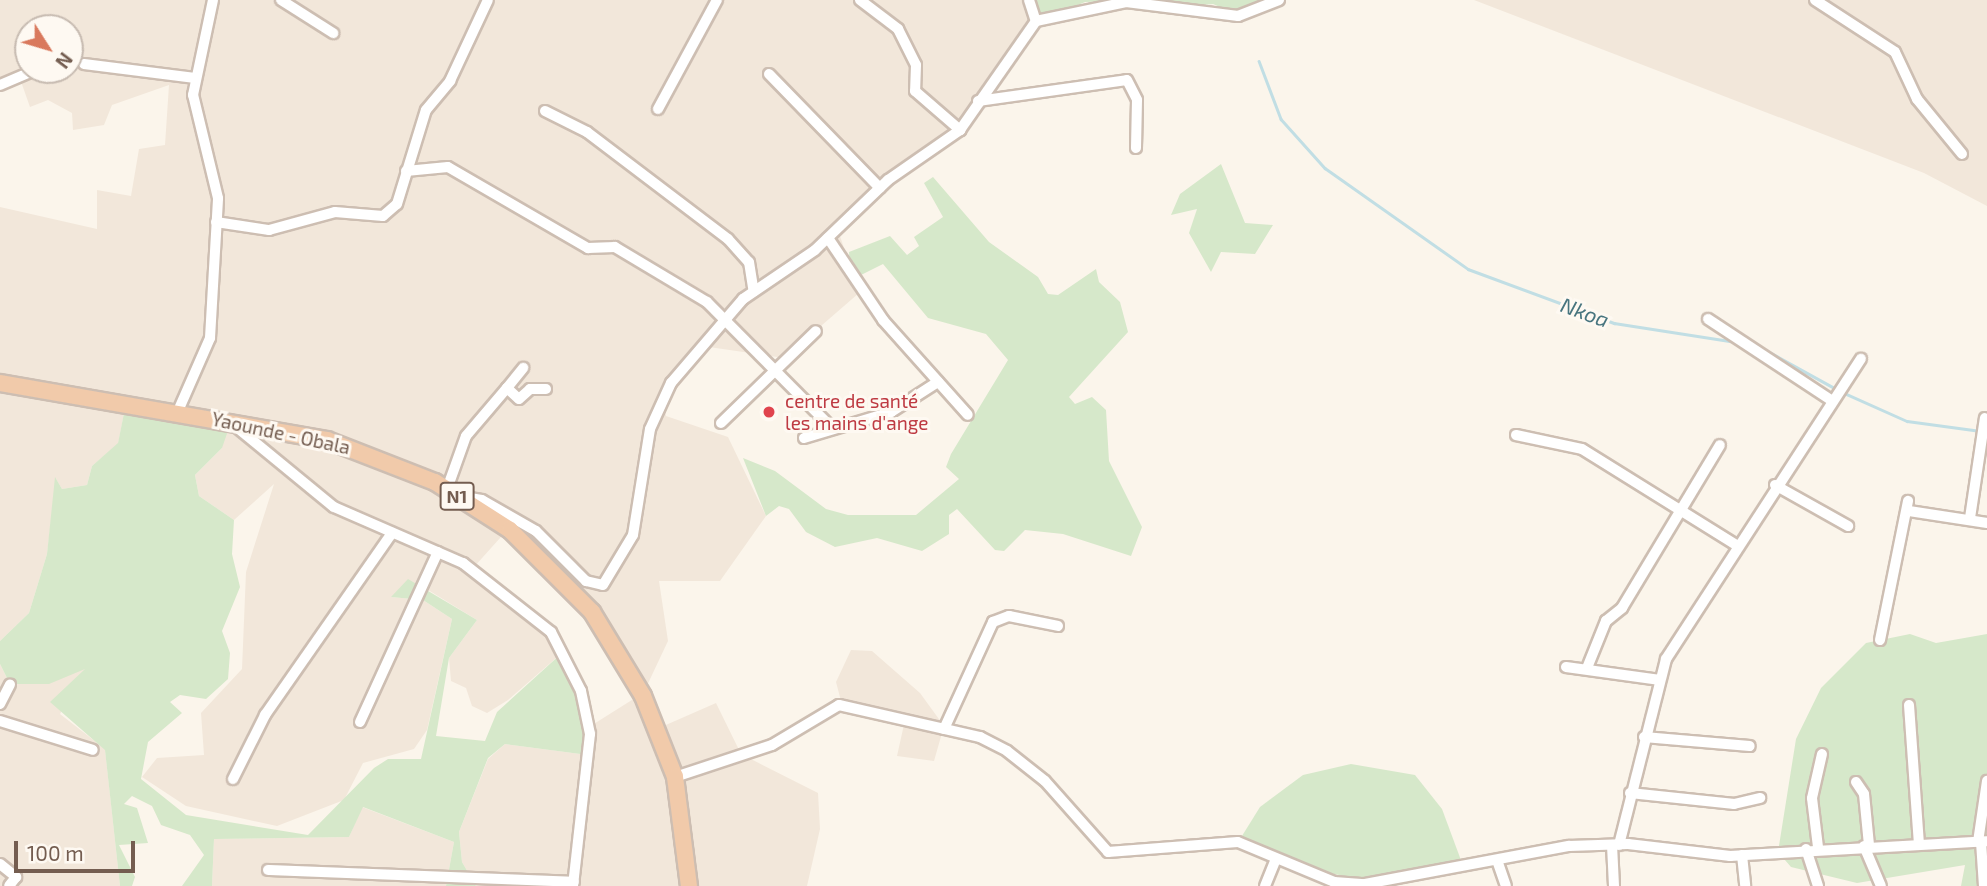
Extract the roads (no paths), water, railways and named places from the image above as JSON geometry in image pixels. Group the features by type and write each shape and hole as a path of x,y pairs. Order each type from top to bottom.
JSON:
{"highway":[{"name":"Yaounde - Obala","path":"0,383 178,411 327,440 452,492 510,530 592,612 643,696 675,777 688,886"}],"street":[{"path":"178,411 210,338 216,171 193,95 213,0"},
{"path":"281,0 334,33"},
{"path":"216,222 269,230 335,212 383,216 397,204 426,110 450,81 488,0"},
{"path":"658,109 717,0"},
{"path":"860,0 898,29 916,65 915,91 960,130"},
{"path":"1029,0 1036,21"},
{"path":"523,368 466,436 452,492 482,500 536,531 586,581 603,585 633,535 657,405 720,322 754,292 828,238 880,188 960,130 1036,21 1126,2 1238,16 1279,0"},
{"path":"1815,0 1895,52 1917,99 1962,154"},
{"path":"85,64 195,78"},
{"path":"769,74 880,188"},
{"path":"978,101 1127,80 1137,100 1136,148"},
{"path":"545,111 587,132 728,239 749,262 754,292"},
{"path":"406,172 448,167 587,248 615,247 707,302 720,322 776,372 831,427"},
{"path":"828,238 883,320 968,415"},
{"path":"1708,319 1831,400"},
{"path":"720,423 816,331"},
{"path":"1614,886 1616,845 1666,659 1775,485 1861,359"},
{"path":"804,438 831,427 891,412 938,382"},
{"path":"507,388 519,399 530,389 546,389"},
{"path":"1970,518 1985,418"},
{"path":"234,424 334,507 438,552 520,603 551,632 580,691 590,734 574,884 268,870"},
{"path":"1516,435 1582,449 1738,546"},
{"path":"1587,668 1606,621 1622,608 1720,445"},
{"path":"1775,485 1848,526"},
{"path":"1880,640 1909,506 1987,523"},
{"path":"233,779 265,715 392,533"},
{"path":"360,722 438,552"},
{"path":"944,729 993,622 1009,616 1058,626"},
{"path":"1566,667 1660,680"},
{"path":"0,704 10,684"},
{"path":"675,777 772,746 839,705 944,729 1007,751 1045,781 1108,852 1238,842 1334,882 1364,884 1498,863 1569,846 1616,845 1742,855 1818,847 1982,842"},
{"path":"1909,705 1919,844"},
{"path":"0,721 93,750"},
{"path":"1644,737 1750,746"},
{"path":"1818,847 1812,799 1822,754"},
{"path":"1984,886 1982,842 1987,781"},
{"path":"1856,782 1864,794 1866,845 1881,886"},
{"path":"1630,793 1734,804 1760,798"},
{"path":"1806,849 1818,886"},
{"path":"1742,855 1745,886"},
{"path":"1265,886 1276,859"},
{"path":"1498,863 1506,886"},
{"path":"0,864 16,877 9,886"}],"waterway":[{"name":"Nkoa","path":"1259,61 1281,119 1325,168 1468,269 1614,323 1736,342"},
{"name":"Nkoa","path":"1753,343 1838,390"},
{"name":"Nkoa","path":"1844,393 1907,421 1980,431"}],"place":[{"name":"centre de santé les mains d'ange","path":"769,412"}]}
